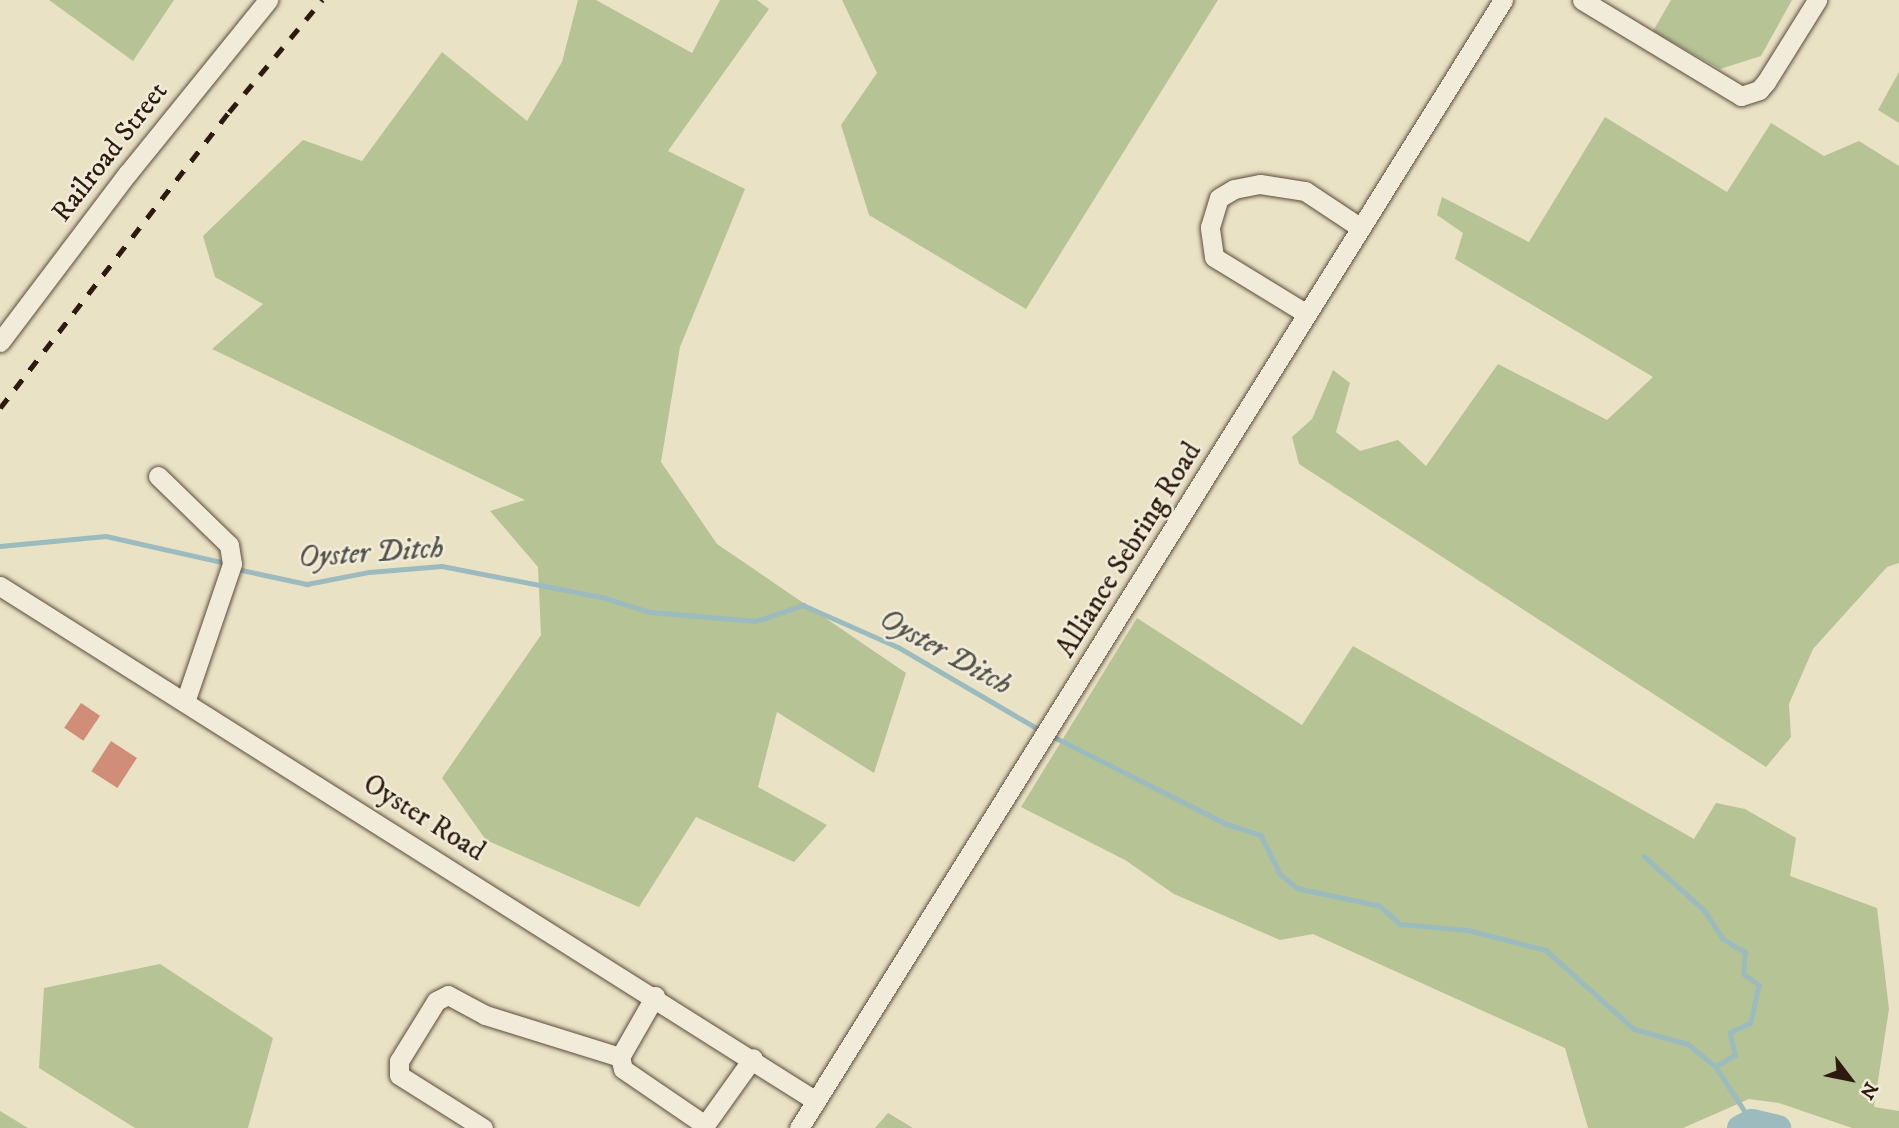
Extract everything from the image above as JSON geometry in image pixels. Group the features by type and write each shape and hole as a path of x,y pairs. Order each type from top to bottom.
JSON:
{"street":[{"name":"Railroad Street","path":"0,342 128,173 268,0"},
{"name":"Alliance Sebring Road","path":"799,1128 1503,0"},
{"path":"1582,0 1731,94 1752,94 1766,82 1817,0"},
{"path":"1307,314 1214,257 1209,226 1219,198 1234,189 1260,184 1305,191 1361,228"},
{"path":"158,476 229,545 230,570 186,702"},
{"name":"Oyster Road","path":"0,586 656,996 816,1101"},
{"path":"483,1128 399,1075 399,1060 436,1001 449,995 485,1015 620,1056"},
{"path":"656,996 620,1056 623,1069 704,1126 753,1058"}],"green space":[{"path":"49,0 174,0 133,61"},
{"path":"578,0 596,0 692,53 720,0 757,0 769,9 668,151 745,189 680,347 661,462 717,544 906,673 874,773 777,712 758,787 827,825 794,862 696,817 639,907 486,840 442,778 541,635 538,567 490,511 525,500 212,349 263,304 215,277 203,236 303,140 362,161 442,52 527,121 562,62"},
{"path":"842,0 1218,0 1026,309 869,215 841,125 877,73"},
{"path":"1671,0 1792,0 1761,56 1720,69 1653,31"},
{"path":"1899,72 1899,123 1878,110"},
{"path":"1605,117 1727,192 1771,123 1824,156 1859,141 1899,166 1899,563 1887,567 1813,649 1789,704 1791,737 1766,767 1299,464 1292,437 1312,419 1333,370 1350,383 1336,432 1360,451 1398,440 1426,466 1498,364 1607,420 1653,377 1455,259 1463,233 1437,215 1442,197 1529,242"},
{"path":"1137,618 1302,725 1353,646 1694,839 1716,803 1745,809 1796,838 1790,876 1877,908 1889,1009 1874,1107 1899,1111 1899,1128 1852,1128 1779,1103 1749,1099 1683,1128 1588,1128 1565,1048 1313,934 1280,940 1174,894 1125,860 1021,807"},
{"path":"160,964 273,1038 248,1128 135,1128 39,1068 44,988"},
{"path":"0,1111 28,1128 0,1128"},
{"path":"888,1113 913,1128 875,1128"}],"building":[{"path":"81,703 100,716 83,741 64,728"},
{"path":"111,741 137,758 117,788 91,771"}],"waterway":[{"name":"Oyster Ditch","path":"0,546 106,536 226,563"},
{"name":"Oyster Ditch","path":"237,569 307,584 369,572 442,566 602,597 650,612 756,621 803,605 898,647 1042,731"},
{"name":"Oyster Ditch","path":"1050,735 1227,824 1261,835 1280,874 1297,888 1380,906 1400,924 1468,930 1546,950 1634,1029 1688,1044 1716,1067 1752,1122"},
{"path":"1644,856 1705,911 1723,939 1745,952 1744,974 1759,985 1751,1023 1730,1033 1735,1055 1716,1067"},
{"path":"1740,1128 1752,1122 1778,1128"}],"railway":[{"path":"0,408 229,112 322,0"}]}
